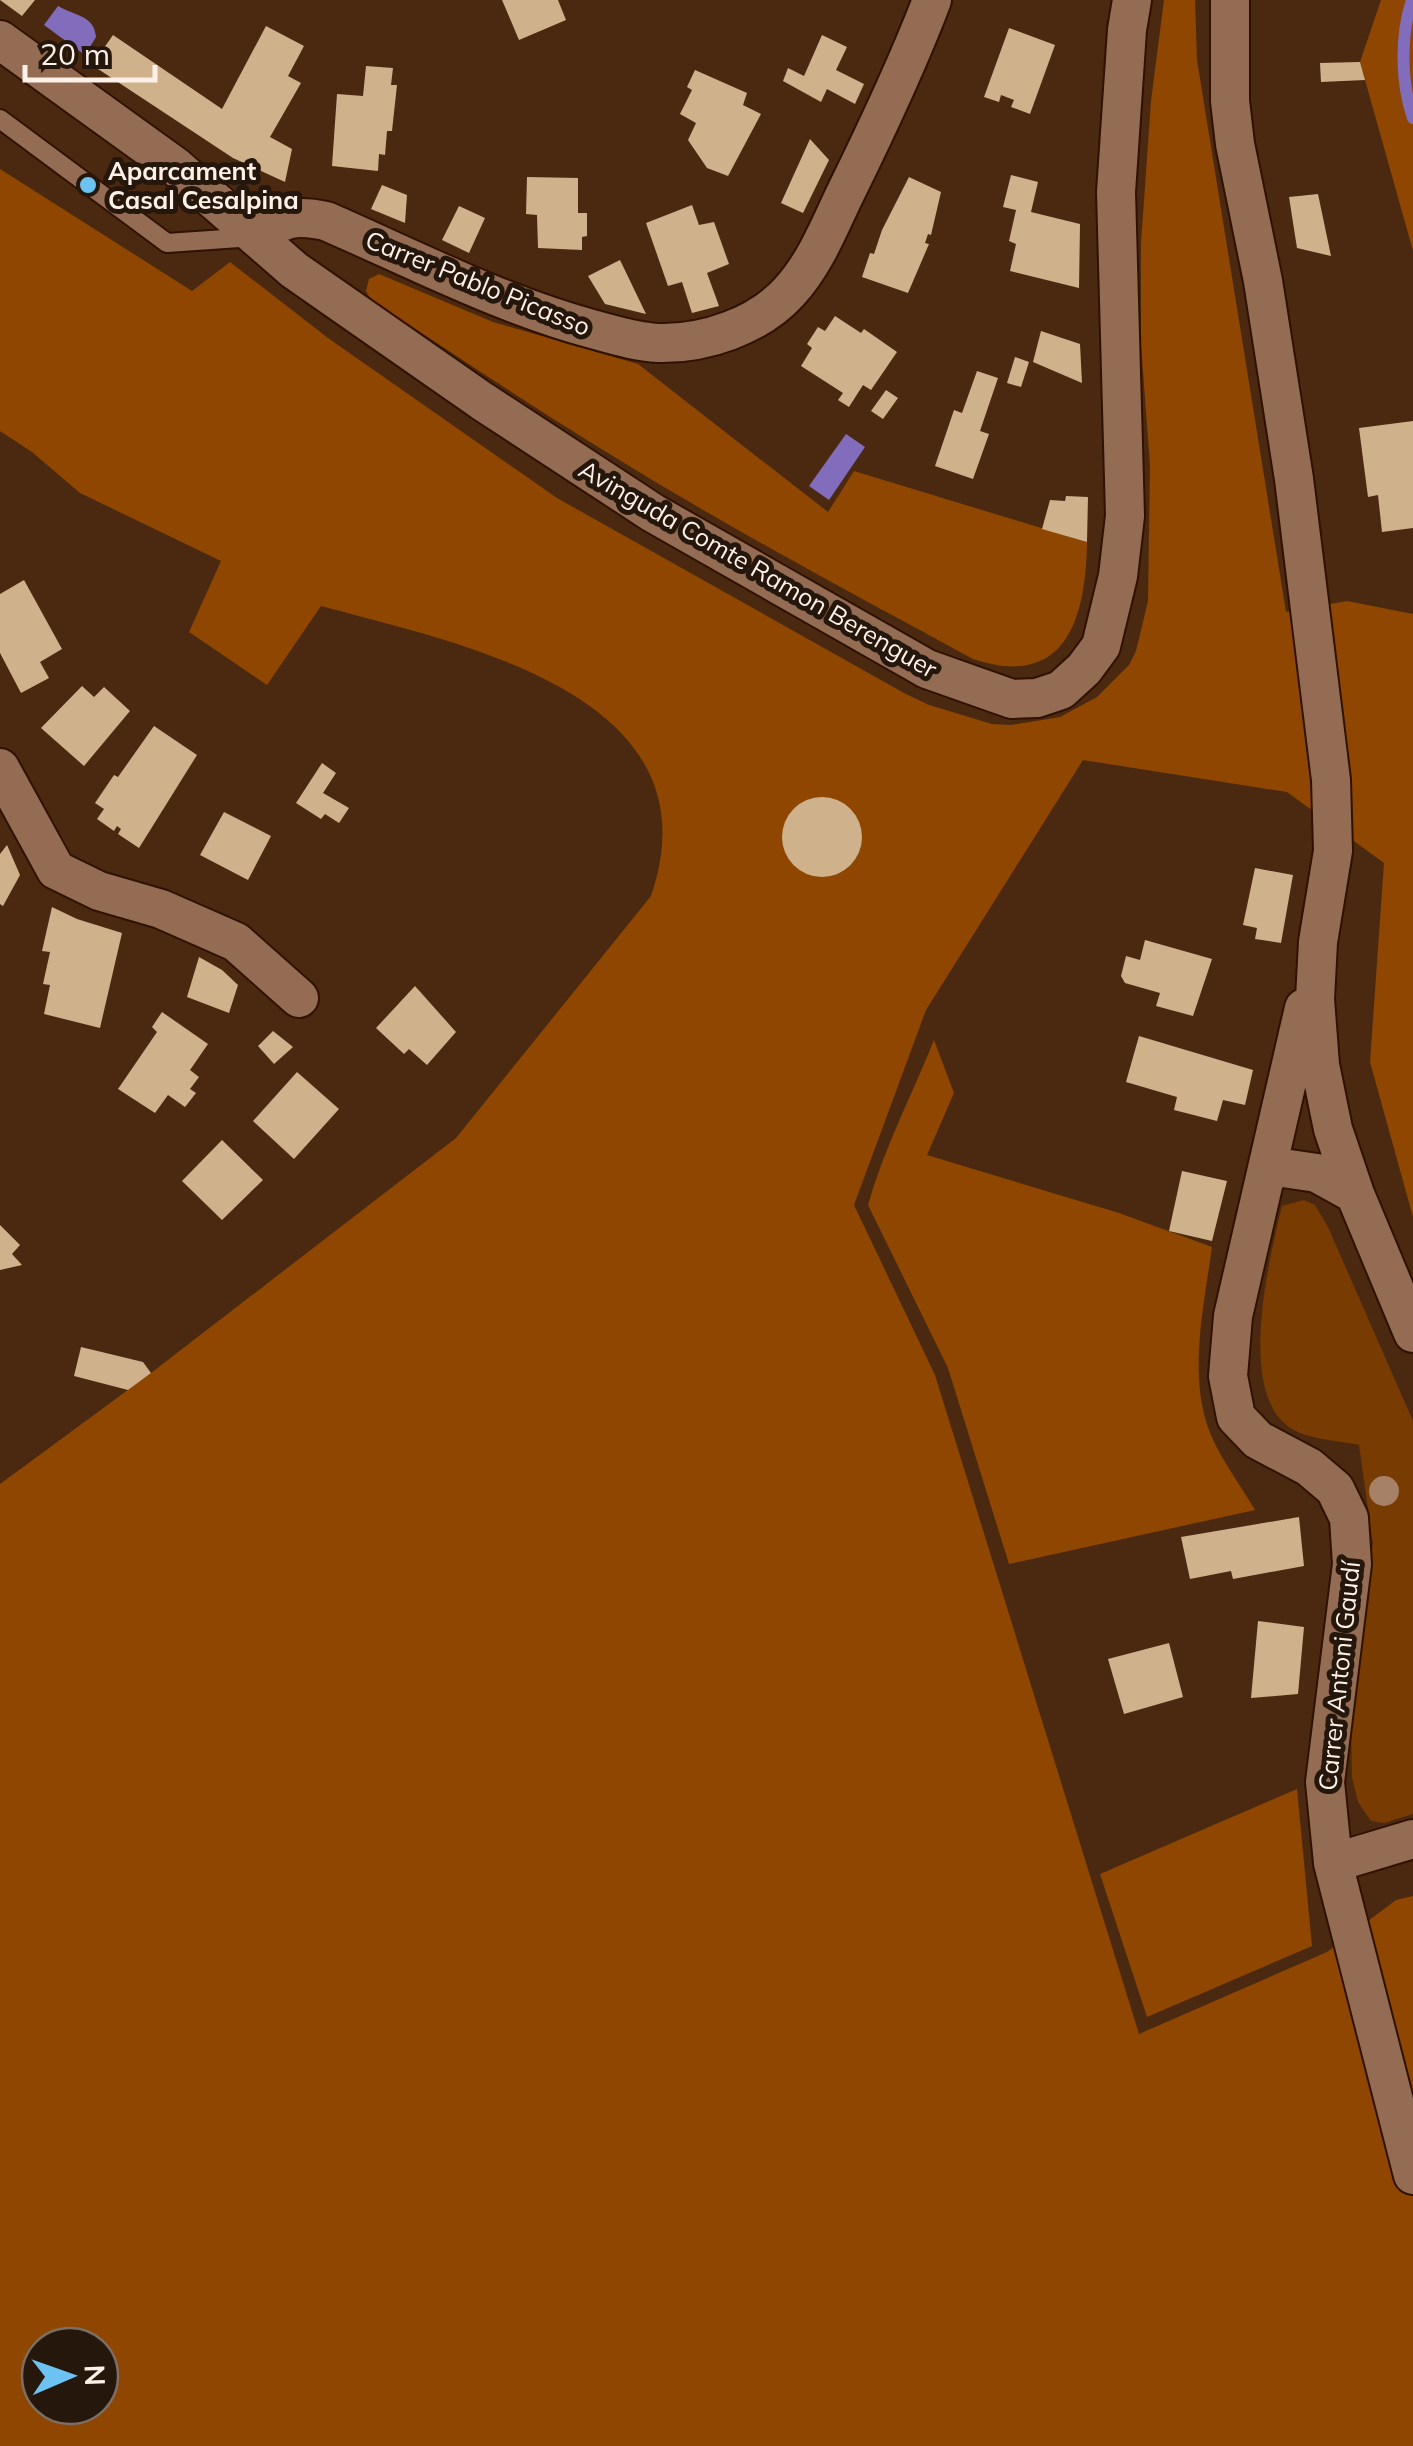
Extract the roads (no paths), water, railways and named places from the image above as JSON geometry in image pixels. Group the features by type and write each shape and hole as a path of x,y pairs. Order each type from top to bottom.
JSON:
{"street":[{"name":"Carrer Pablo Picasso","path":"256,237 278,222 302,216 326,221 523,306 624,337 655,343 684,342 728,332 790,292 818,251 932,0"},
{"name":"Avinguda Comte Ramon Berenguer","path":"0,40 176,167 294,270 652,513 927,670 1012,698 1037,698 1061,690 1084,670 1101,646 1118,576 1125,516 1116,192 1120,105 1132,0"},
{"path":"1230,0 1230,101 1235,144 1263,281 1294,479 1331,780 1333,851 1318,942 1314,999 1320,1065 1334,1129 1355,1194 1413,1333"},
{"path":"0,768 56,870 98,891 161,909 236,942 299,998"},
{"name":"Carrer Antoni Gaudí","path":"1318,942 1233,1316 1228,1376 1236,1417 1258,1440 1308,1468 1335,1489 1349,1518 1352,1564 1324,1782 1333,1862 1413,2174"},
{"path":"1268,1166 1317,1173 1355,1194"},
{"path":"1333,1862 1413,1839"}],"lane":[{"path":"0,119 166,243 256,237"}],"waterway":[{"path":"1412,0 1405,29 1404,59 1413,118"}],"place":[{"name":"Aparcament Casal Cesalpina","path":"88,185"}]}
